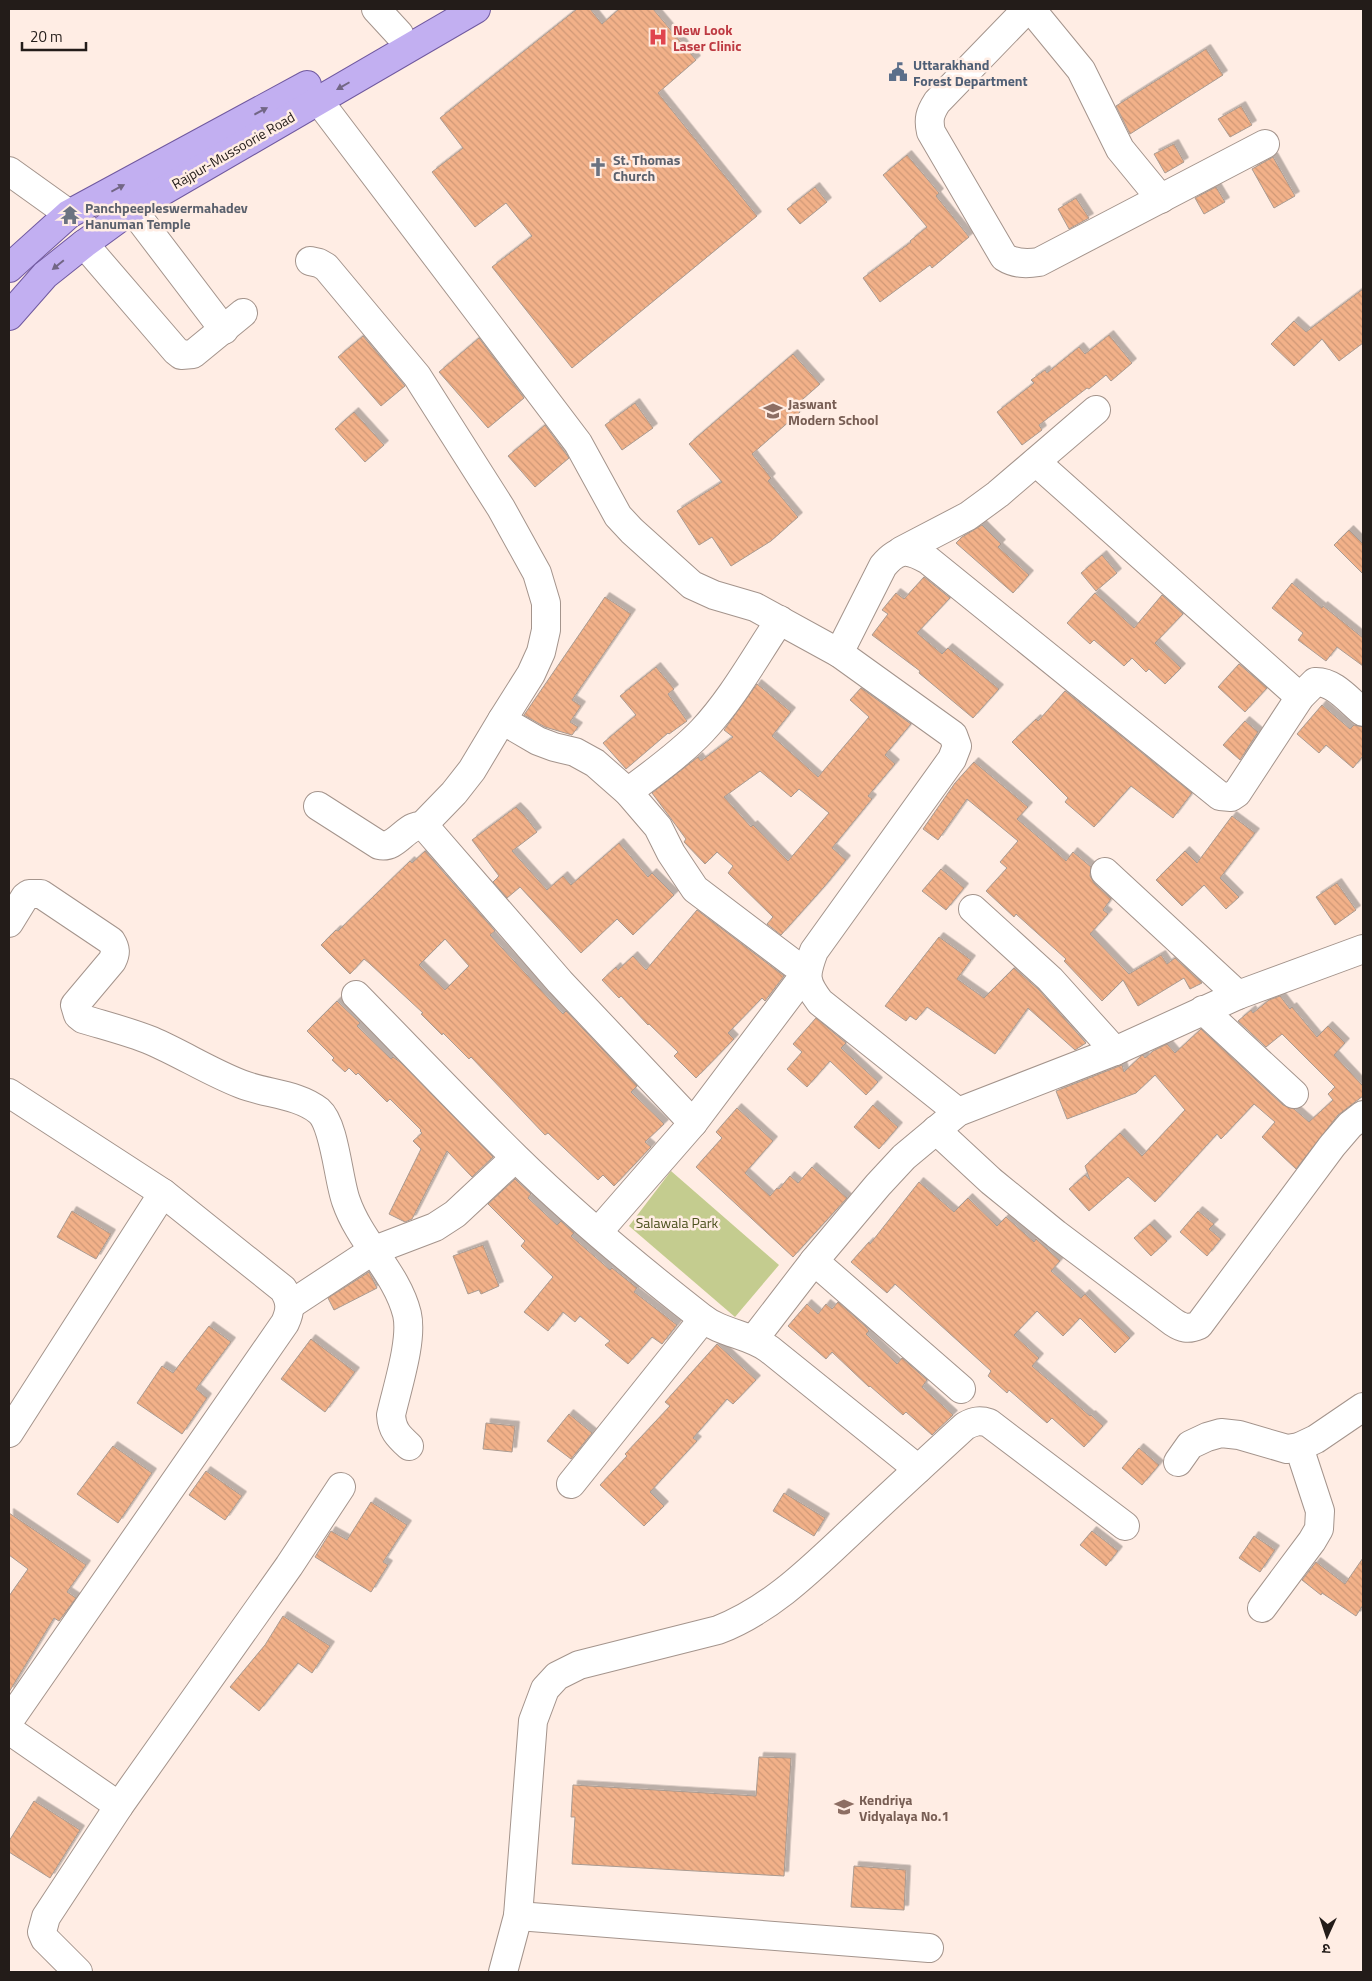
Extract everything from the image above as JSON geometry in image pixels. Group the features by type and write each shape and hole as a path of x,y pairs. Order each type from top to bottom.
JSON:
{"main road":[{"name":"Rajpur-Mussoorie Road","path":"9,268 70,214 399,34 440,9"},
{"name":"Rajpur-Mussoorie Road","path":"9,316 45,276 84,244 132,209 476,9"}],"street":[{"path":"376,9 399,34"},
{"path":"1161,199 1120,149 1081,70 1029,9 937,102 930,112 931,132 1004,257 1010,261 1025,264 1039,262 1161,199 1265,144"},
{"path":"318,100 360,158 578,443 618,516 648,547 692,585 714,595 755,606 839,653 953,734 958,746 952,760 814,951 806,973 693,1123 598,1232"},
{"path":"9,171 70,214"},
{"path":"84,244 176,351 180,355 193,354 233,321 132,209"},
{"path":"310,261 326,267 417,376 501,508 537,573 546,603 546,630 541,652 531,674 472,770 454,793 422,826 412,827 385,847 318,806"},
{"path":"839,653 883,566 891,556 968,516 998,494 1096,410"},
{"path":"1036,462 1300,697"},
{"path":"901,551 912,552 928,560 1220,796 1231,797 1237,793 1300,697 1315,682 1330,685 1363,712"},
{"path":"628,792 702,731 717,714 780,620"},
{"path":"502,720 538,741 584,755 595,763 628,792 658,827 671,854 695,889 806,973 809,988 820,1002 958,1112"},
{"path":"422,826 560,982 693,1123"},
{"path":"1105,872 1238,995"},
{"path":"9,923 29,894 41,894 111,941 115,954 112,961 75,1005 78,1014 83,1019 151,1041 240,1084 302,1102 321,1113 329,1128 341,1184 350,1214 372,1251 382,1262 407,1314 406,1350 391,1415 392,1425 396,1434 409,1446"},
{"path":"973,909 1050,979 1115,1051"},
{"path":"754,1339 814,1262 878,1185 904,1158 958,1112 1115,1051 1238,995 1363,949"},
{"path":"356,995 516,1158 598,1232 703,1319 724,1330 754,1339 769,1348 918,1469"},
{"path":"1202,1010 1294,1094"},
{"path":"9,1093 164,1193 283,1289 289,1298 290,1306 290,1313 286,1323 9,1721"},
{"path":"936,1130 991,1181 1056,1234 1181,1328 1191,1329 1199,1325 1332,1146 1350,1125 1363,1115"},
{"path":"290,1306 372,1251 435,1227 455,1214 516,1158"},
{"path":"9,1432 164,1193"},
{"path":"814,1262 961,1388"},
{"path":"571,1484 703,1319"},
{"path":"1178,1462 1190,1445 1221,1433 1239,1435 1287,1449 1299,1447 1316,1439 1363,1407"},
{"path":"503,1972 518,1916 533,1720 545,1689 557,1676 579,1664 718,1630 740,1622 769,1604 823,1558 965,1426 980,1420 990,1423 1125,1526"},
{"path":"1262,1608 1319,1529 1320,1510 1299,1447"},
{"path":"78,1972 45,1939 42,1932 43,1925 53,1906 120,1806 289,1566 341,1487"},
{"path":"9,1730 120,1806"},
{"path":"518,1916 929,1948"}],"green space":[{"name":"Salawala Park","path":"671,1171 779,1265 735,1317 629,1226"}],"building":[{"name":"St. Thomas Church","path":"577,9 590,9 602,24 619,9 653,9 696,60 658,93 757,216 572,368 492,267 532,236 506,203 475,227 432,172 463,148 440,118"},
{"path":"1206,49 1223,75 1130,134 1116,106"},
{"path":"1241,106 1252,125 1230,137 1218,119"},
{"path":"1174,144 1184,162 1165,173 1154,154"},
{"path":"907,155 939,193 936,196 969,237 932,268 930,265 880,302 863,278 911,242 927,227 883,175"},
{"path":"1273,157 1295,196 1274,208 1252,169"},
{"path":"815,187 827,202 800,224 787,209"},
{"path":"1216,187 1225,202 1204,214 1195,198"},
{"path":"1076,198 1089,218 1069,229 1058,209"},
{"path":"1363,289 1363,343 1339,361 1322,339 1294,366 1271,344 1294,321 1306,332"},
{"path":"1109,335 1132,363 1111,381 1106,375 1089,389 1087,388 1039,425 1042,430 1022,445 997,412 1034,383 1031,380 1045,370 1047,373 1079,347 1085,354"},
{"path":"363,336 405,386 381,406 338,357"},
{"path":"479,338 524,398 488,428 439,372"},
{"path":"793,354 820,384 795,406 800,412 752,454 771,478 768,481 798,517 771,541 731,566 712,537 699,545 677,511 722,482 689,444"},
{"path":"635,403 653,428 622,450 605,425"},
{"path":"354,412 384,445 365,462 335,429"},
{"path":"545,425 569,458 535,487 508,456"},
{"path":"982,525 1001,544 998,547 1029,575 1013,593 956,543 962,537"},
{"path":"1349,530 1363,544 1363,574 1334,545"},
{"path":"1102,555 1117,573 1096,591 1081,573"},
{"path":"924,577 950,598 917,633 942,654 948,648 999,689 973,718 919,673 920,671 872,635 888,614 882,610 896,593 904,599"},
{"path":"1292,583 1363,638 1363,666 1337,647 1326,661 1298,640 1303,633 1272,608"},
{"path":"1095,593 1134,628 1162,595 1183,614 1155,643 1181,668 1165,684 1149,669 1146,672 1132,658 1124,666 1094,640 1090,644 1067,623"},
{"path":"605,597 631,614 572,700 581,706 570,722 578,727 572,735 545,727 524,715"},
{"path":"1239,664 1267,688 1245,712 1218,687"},
{"path":"656,667 674,689 668,694 687,721 668,733 626,769 603,743 636,715 620,696"},
{"path":"757,684 791,712 772,736 818,777 869,717 850,700 861,688 911,724 885,755 895,764 868,796 872,799 832,848 846,860 781,935 767,924 773,917 728,873 733,866 717,852 705,864 684,842 686,839 652,793 698,757 701,761 733,737 724,730","holes":["760,771 791,797 799,789 829,813 788,861 753,825 751,827 724,797"]},
{"path":"1065,691 1192,793 1173,818 1131,786 1094,827 1065,802 1068,798 1012,742 1036,719 1038,721"},
{"path":"1322,705 1350,729 1354,725 1363,727 1363,756 1353,768 1326,745 1319,753 1297,734"},
{"path":"1245,721 1258,732 1240,760 1223,745"},
{"path":"974,762 1028,807 1017,819 1066,861 1073,852 1091,867 1090,876 1094,883 1111,899 1103,910 1108,914 1090,934 1129,974 1161,955 1167,964 1175,958 1202,983 1190,989 1184,978 1138,1006 1123,980 1102,1001 1064,961 1066,959 1016,914 1014,917 986,891 1007,868 1000,862 1018,841 967,799 938,840 923,829 955,783"},
{"path":"516,807 537,832 512,851 547,890 563,876 571,885 619,843 648,877 652,873 674,895 633,935 617,919 581,953 520,887 507,898 493,882 499,876 472,840"},
{"path":"1232,816 1255,833 1220,878 1239,897 1226,909 1204,885 1182,906 1156,880 1185,851 1197,863"},
{"path":"425,851 495,931 490,935 563,1014 566,1011 637,1086 631,1092 664,1124 645,1142 651,1147 614,1186 603,1175 598,1180 548,1133 545,1135 471,1057 469,1059 443,1033 442,1035 421,1014 423,1013 369,963 364,959 350,974 321,945 410,861 412,863","holes":["445,939 469,966 445,990 419,965"]},
{"path":"941,869 964,888 946,910 922,891"},
{"path":"1337,883 1356,910 1335,925 1316,897"},
{"path":"697,910 784,976 765,1001 762,998 728,1033 734,1039 696,1078 674,1056 678,1052 602,980 616,967 618,970 633,956 646,970"},
{"path":"939,937 971,960 957,979 984,998 1014,968 1039,990 1086,1043 1075,1050 1028,1008 995,1054 927,1007 916,1020 910,1016 906,1021 885,1006"},
{"path":"1280,996 1290,1009 1292,1007 1317,1037 1328,1026 1345,1043 1334,1055 1363,1086 1363,1096 1338,1115 1296,1169 1262,1137 1275,1122 1254,1104 1221,1139 1217,1134 1155,1202 1128,1177 1089,1211 1069,1189 1085,1175 1090,1180 1085,1166 1120,1133 1142,1156 1185,1110 1155,1075 1136,1093 1067,1119 1056,1091 1122,1065 1124,1072 1141,1056 1143,1055 1145,1058 1153,1051 1167,1044 1175,1053 1201,1029 1283,1105 1294,1109 1309,1122 1333,1100 1328,1094 1335,1087 1282,1034 1266,1047 1238,1021 1251,1010 1253,1013 1269,1000"},
{"path":"337,1001 360,1023 357,1026 391,1059 393,1057 400,1062 493,1157 472,1177 447,1151 412,1219 405,1222 389,1214 421,1149 413,1141 422,1133 390,1099 387,1102 358,1073 356,1075 349,1068 345,1072 307,1031"},
{"path":"816,1018 846,1043 841,1048 878,1082 866,1095 830,1061 807,1087 787,1069 802,1052 793,1044"},
{"path":"873,1105 898,1127 879,1149 854,1127"},
{"path":"737,1108 773,1141 745,1173 770,1196 790,1176 798,1183 812,1167 847,1198 793,1257 696,1167 722,1138 716,1132"},
{"path":"515,1179 531,1194 528,1198 557,1225 561,1221 574,1233 571,1236 610,1270 612,1268 637,1288 634,1292 677,1325 662,1344 652,1337 628,1364 605,1345 610,1341 580,1316 575,1322 563,1312 548,1331 524,1312 553,1277 521,1246 525,1241 488,1204"},
{"path":"919,1182 954,1212 968,1198 997,1226 1006,1217 1034,1242 1036,1239 1060,1261 1051,1271 1081,1298 1085,1294 1130,1338 1115,1353 1080,1318 1063,1336 1037,1311 1014,1335 1039,1358 1032,1366 1103,1426 1084,1447 1052,1418 1047,1423 1009,1390 1007,1393 988,1376 991,1371 895,1284 887,1293 851,1262 869,1242 870,1244"},
{"path":"72,1211 111,1234 96,1259 57,1237"},
{"path":"1198,1211 1214,1224 1209,1229 1221,1239 1207,1256 1180,1232"},
{"path":"1150,1224 1167,1241 1151,1256 1134,1238"},
{"path":"483,1245 499,1286 481,1294 479,1290 468,1294 453,1256"},
{"path":"369,1272 377,1288 334,1310 328,1298"},
{"path":"838,1302 866,1327 869,1331 866,1334 897,1364 902,1358 927,1380 922,1387 953,1415 932,1435 906,1412 903,1415 869,1387 832,1352 826,1359 788,1326 807,1304 818,1314 826,1304 832,1309"},
{"path":"209,1326 231,1342 196,1389 207,1398 182,1434 137,1403 162,1366 173,1373"},
{"path":"311,1339 355,1372 325,1412 281,1379"},
{"path":"717,1344 756,1380 733,1404 727,1399 693,1438 697,1441 650,1492 664,1506 644,1526 600,1485 627,1456 625,1454 670,1406 665,1402"},
{"path":"569,1414 592,1433 571,1459 547,1441"},
{"path":"486,1423 515,1426 512,1452 483,1449"},
{"path":"113,1446 152,1473 118,1523 77,1494"},
{"path":"1139,1448 1159,1465 1142,1485 1122,1468"},
{"path":"206,1471 242,1496 225,1520 189,1495"},
{"path":"784,1493 825,1518 814,1536 773,1511"},
{"path":"371,1502 407,1525 383,1562 388,1565 371,1592 315,1557 331,1531 347,1540"},
{"path":"9,1513 86,1565 67,1592 76,1598 59,1621 54,1618 9,1692 9,1596 28,1569 9,1555"},
{"path":"1092,1531 1118,1551 1106,1566 1080,1545"},
{"path":"1254,1536 1275,1550 1260,1572 1239,1558"},
{"path":"1363,1558 1363,1605 1356,1616 1322,1593 1321,1595 1302,1580 1316,1562 1345,1584"},
{"path":"283,1616 330,1646 312,1673 298,1663 259,1711 230,1687 265,1645"},
{"path":"759,1757 791,1758 784,1876 572,1864 575,1817 571,1817 573,1785 756,1796"},
{"path":"34,1801 80,1830 50,1878 9,1852 9,1841"},
{"path":"854,1866 906,1870 904,1910 851,1907"}],"place":[{"name":"New Look Laser Clinic","path":"658,37"},
{"name":"Uttarakhand Forest Department","path":"898,72"},
{"name":"St. Thomas Church","path":"598,167"},
{"name":"Panchpeepleswermahadev Hanuman Temple","path":"70,215"},
{"name":"Jaswant Modern School","path":"773,411"},
{"name":"Kendriya Vidyalaya No.1","path":"844,1807"}]}
